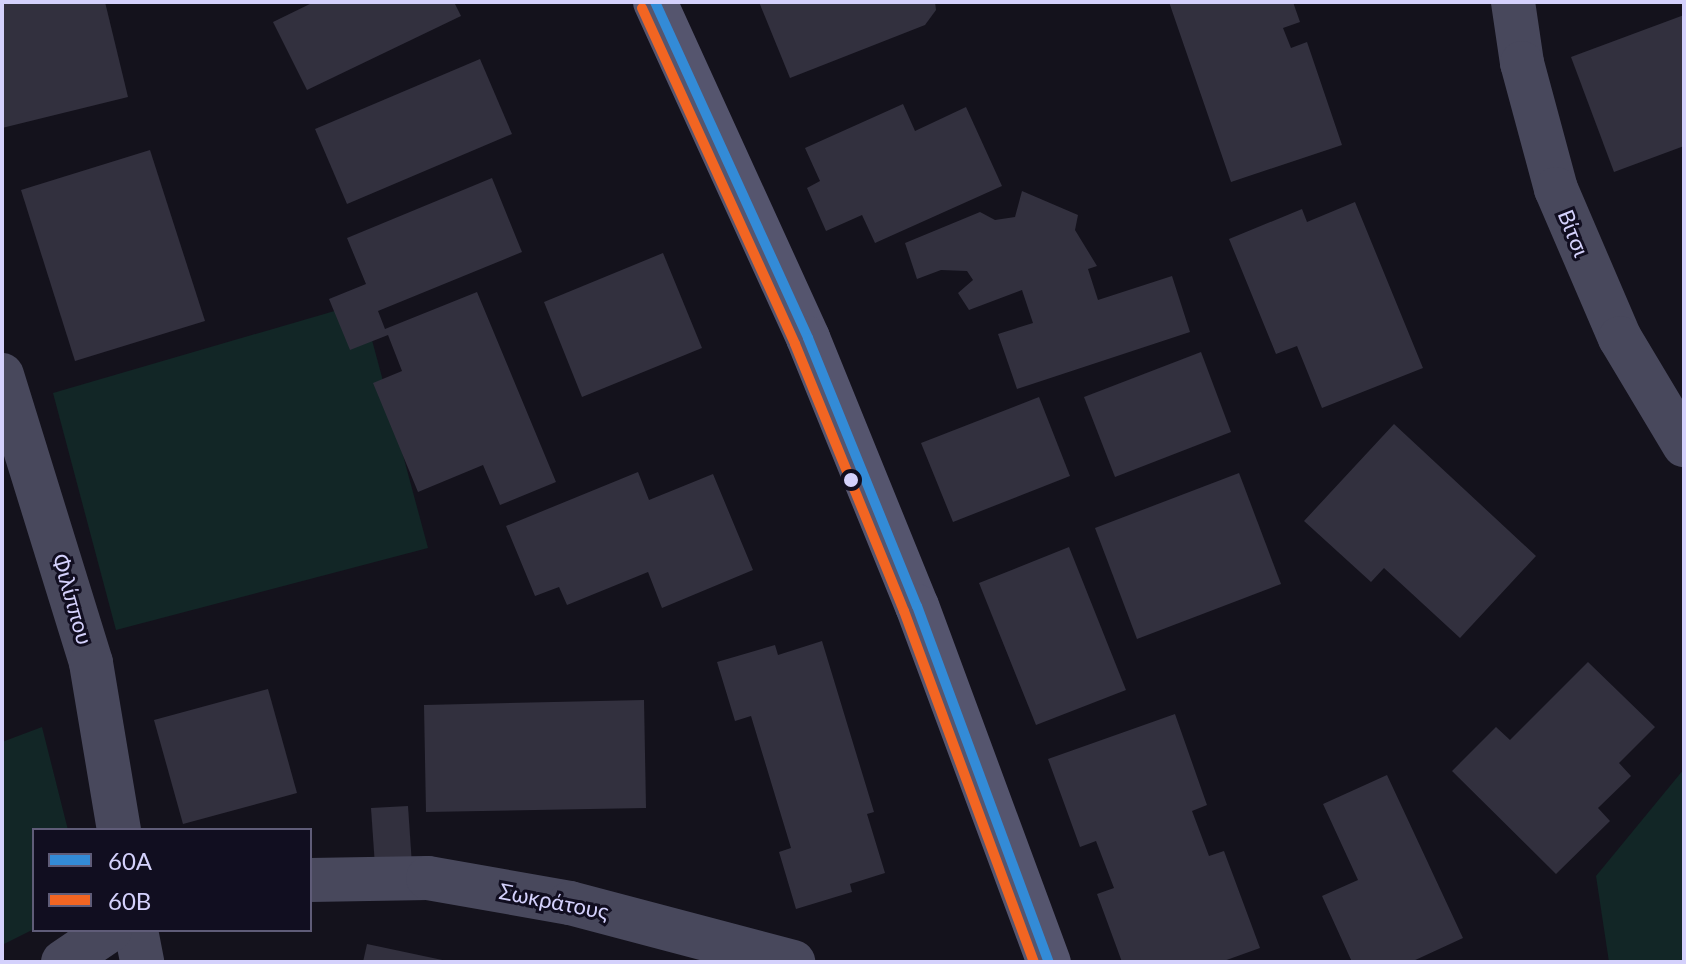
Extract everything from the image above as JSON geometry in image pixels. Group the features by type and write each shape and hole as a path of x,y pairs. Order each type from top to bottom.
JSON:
{"street":[{"path":"655,2 808,338 917,606 1049,962"},
{"name":"Βίτσι","path":"1513,2 1522,63 1556,189 1620,338 1684,445"},
{"name":"Φιλίππου","path":"2,375 91,663 119,828"},
{"name":"Σωκράτους","path":"312,880 428,878 570,903 793,962"},
{"path":"63,962 107,932"},
{"path":"136,932 142,962"}],"green space":[{"path":"362,303 428,548 116,630 53,393"},
{"path":"42,727 67,828 32,828 32,930 2,945 2,742"},
{"path":"1684,769 1684,962 1609,962 1596,876"}],"building":[{"path":"2,2 105,2 128,97 2,128"},
{"path":"314,2 454,2 461,16 307,90 273,22"},
{"path":"759,2 935,2 936,10 925,25 790,78"},
{"path":"1169,2 1293,2 1300,22 1283,28 1291,48 1307,42 1342,145 1231,182"},
{"path":"1684,15 1684,146 1614,172 1571,57"},
{"path":"480,59 512,134 347,204 315,129"},
{"path":"903,104 915,131 966,107 1002,186 875,243 862,215 826,231 807,188 820,181 805,148"},
{"path":"150,150 205,321 75,361 21,190"},
{"path":"492,178 522,252 378,311 385,329 477,292 556,482 500,505 483,465 418,492 373,383 402,371 388,335 350,350 329,299 366,284 347,238"},
{"path":"1022,191 1078,215 1075,230 1097,266 1088,269 1098,300 1172,276 1190,332 1017,389 998,334 1033,323 1022,290 969,310 958,293 973,280 967,271 941,270 917,279 905,243 980,212 995,220 1015,217"},
{"path":"1355,202 1423,368 1322,408 1297,346 1276,354 1229,239 1302,209 1307,222"},
{"path":"663,253 702,348 582,397 544,302"},
{"path":"1201,352 1231,432 1115,477 1084,397"},
{"path":"1039,397 1070,476 953,522 921,443"},
{"path":"1394,424 1536,556 1460,638 1384,568 1371,582 1304,521"},
{"path":"638,472 649,500 713,474 753,570 662,608 648,572 567,605 559,587 535,596 506,526"},
{"path":"1239,473 1281,584 1137,639 1095,528"},
{"path":"1069,547 1126,690 1036,725 979,583"},
{"path":"822,641 874,812 867,814 885,873 850,884 852,892 796,909 779,852 791,848 751,716 735,721 717,662 775,645 778,655"},
{"path":"1588,662 1655,727 1619,763 1631,776 1598,808 1610,821 1556,874 1452,771 1496,727 1510,740"},
{"path":"268,689 297,793 183,824 154,720"},
{"path":"644,700 646,808 426,812 424,705"},
{"path":"1175,714 1207,805 1192,811 1209,856 1224,851 1260,948 1221,962 1122,962 1097,894 1114,888 1096,841 1080,847 1048,759"},
{"path":"1387,775 1463,938 1411,962 1352,962 1322,896 1358,880 1323,804"},
{"path":"408,806 412,865 375,866 371,808"},
{"path":"367,944 447,961 447,962 363,962"}],"transit line":[{"name":"60Α","path":"655,2 808,338 917,606 1049,962"},
{"name":"60Β","path":"642,8 795,344 904,611 1034,962"}]}
